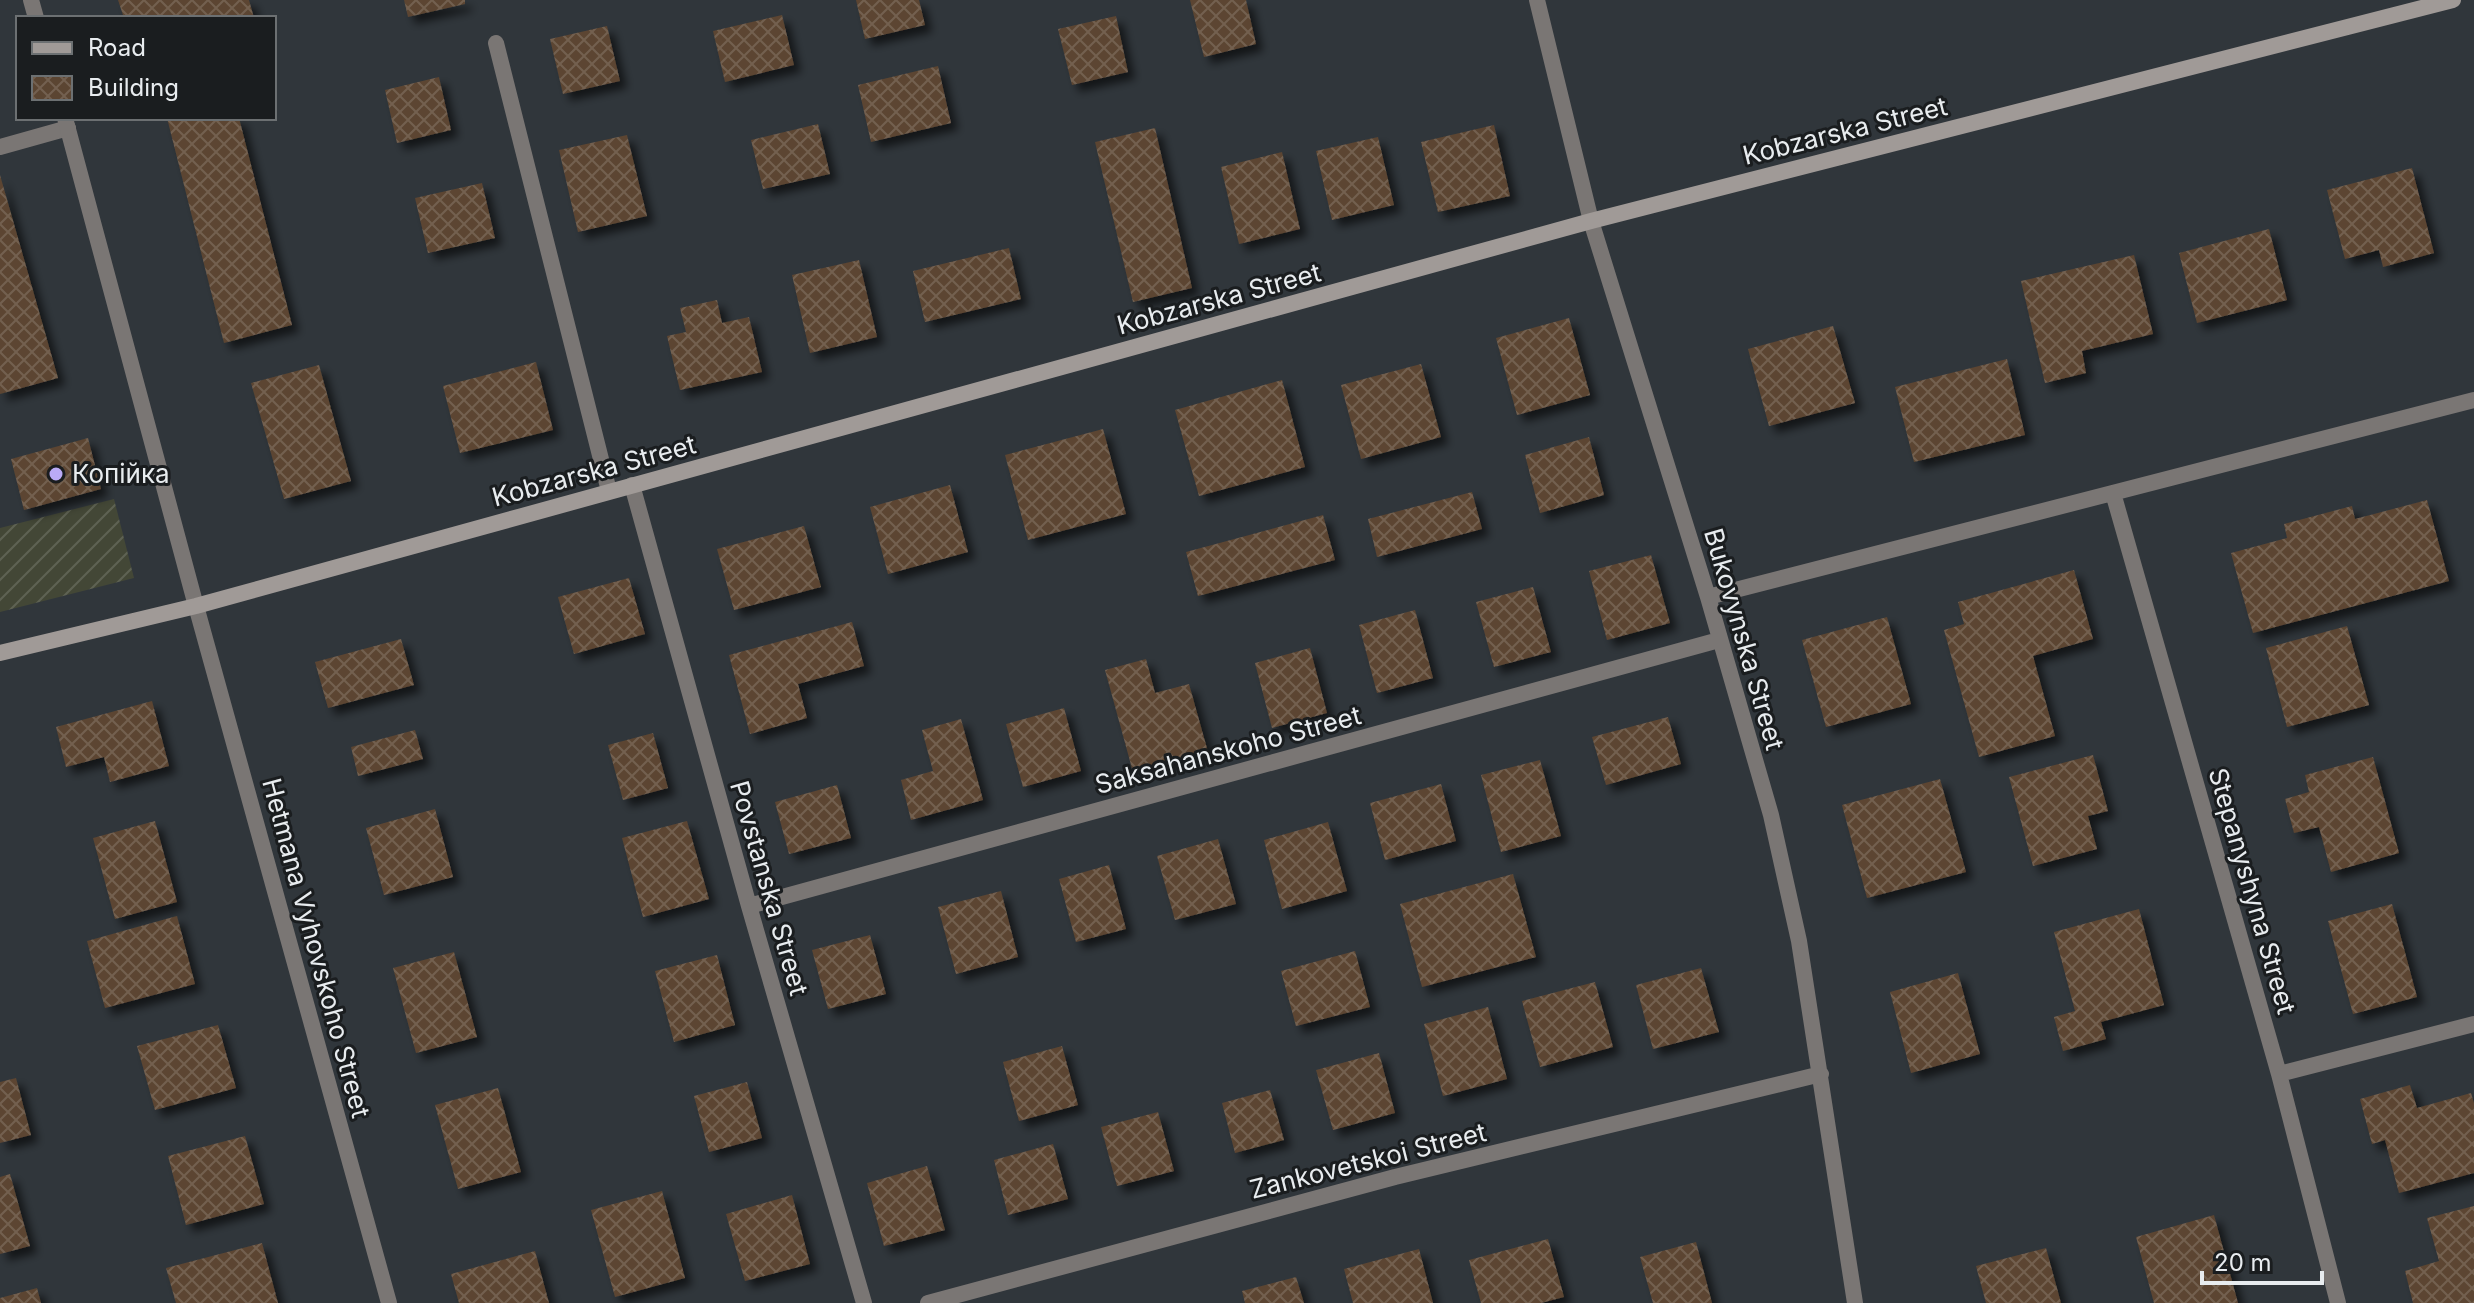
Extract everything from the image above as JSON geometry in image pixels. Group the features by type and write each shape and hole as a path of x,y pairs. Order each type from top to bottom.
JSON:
{"street":[{"name":"Bukovynska Street","path":"1537,0 1591,221 1708,597 1771,815 1799,941 1855,1303"},
{"name":"Kobzarska Street","path":"0,653 196,606 1591,221 2453,0"},
{"path":"496,43 609,491"},
{"path":"0,147 66,123"},
{"name":"Hetmana Vyhovskoho Street","path":"66,123 389,1303"},
{"path":"1708,597 2474,400"},
{"name":"Povstanska Street","path":"632,485 864,1303"},
{"name":"Stepanyshyna Street","path":"2113,493 2279,1074 2338,1303"},
{"name":"Saksahanskoho Street","path":"749,906 1719,640"},
{"path":"2279,1074 2474,1024"},
{"name":"Zankovetskoi Street","path":"928,1303 1395,1177 1821,1074"}],"green space":[{"path":"114,499 134,578 0,612 0,528"}],"building":[{"path":"118,0 249,0 253,16 123,16"},
{"path":"404,0 465,0 465,4 408,17"},
{"path":"856,0 919,0 925,25 865,39"},
{"path":"1190,0 1246,0 1256,44 1204,57"},
{"path":"782,15 794,65 725,82 713,31"},
{"path":"1116,16 1128,72 1072,85 1058,29"},
{"path":"607,26 620,81 563,94 550,39"},
{"path":"938,66 951,123 871,142 858,85"},
{"path":"439,77 451,130 397,143 385,90"},
{"path":"168,120 240,120 292,325 224,343"},
{"path":"818,124 830,174 763,189 751,140"},
{"path":"1494,125 1510,196 1438,212 1421,142"},
{"path":"1155,128 1192,288 1133,302 1095,142"},
{"path":"627,135 647,216 578,232 559,150"},
{"path":"1378,137 1394,205 1332,220 1316,151"},
{"path":"1282,152 1300,229 1239,244 1221,167"},
{"path":"2412,168 2434,253 2383,267 2379,250 2345,259 2327,190"},
{"path":"0,175 58,378 0,394"},
{"path":"482,183 495,238 428,253 415,198"},
{"path":"2269,229 2287,300 2197,323 2179,253"},
{"path":"1009,248 1021,299 925,322 913,271"},
{"path":"2134,255 2153,334 2082,351 2086,373 2045,383 2021,281"},
{"path":"859,260 877,337 810,353 792,275"},
{"path":"717,300 722,323 749,317 762,372 680,390 667,336 686,332 680,308"},
{"path":"1569,318 1590,395 1517,415 1496,338"},
{"path":"1833,326 1855,403 1769,426 1748,349"},
{"path":"2007,359 2025,435 1914,462 1895,387"},
{"path":"536,362 553,430 460,453 443,386"},
{"path":"1421,364 1441,437 1361,459 1341,385"},
{"path":"319,365 351,481 284,499 251,383"},
{"path":"1282,380 1305,467 1199,496 1175,410"},
{"path":"1103,429 1126,514 1028,540 1005,455"},
{"path":"1589,437 1604,495 1540,513 1525,455"},
{"name":"Копійка","path":"88,438 101,489 24,510 11,459"},
{"path":"950,485 968,552 888,574 870,507"},
{"path":"1472,492 1482,529 1377,557 1368,519"},
{"path":"2427,500 2449,581 2253,633 2231,553 2287,538 2284,524 2352,506 2355,519"},
{"path":"1323,515 1335,560 1198,596 1186,552"},
{"path":"804,526 821,587 734,610 717,549"},
{"path":"1651,555 1670,623 1607,640 1589,571"},
{"path":"2074,570 2093,639 2033,656 2055,736 1979,757 1944,630 1964,624 1958,602"},
{"path":"629,578 645,634 574,654 558,597"},
{"path":"1533,587 1551,652 1494,667 1476,602"},
{"path":"1415,610 1433,678 1377,693 1359,625"},
{"path":"1887,617 1911,704 1826,727 1802,640"},
{"path":"852,622 864,666 798,684 807,718 750,734 729,655"},
{"path":"2347,626 2369,705 2287,727 2266,648"},
{"path":"401,639 414,685 328,708 315,662"},
{"path":"1310,648 1327,713 1272,728 1255,663"},
{"path":"1146,659 1155,693 1189,684 1208,752 1133,772 1105,670"},
{"path":"152,701 169,766 110,782 104,757 66,767 56,727"},
{"path":"1064,708 1081,771 1023,787 1006,724"},
{"path":"1668,717 1681,764 1606,785 1592,737"},
{"path":"961,719 983,800 911,820 901,780 933,771 922,730"},
{"path":"415,730 423,759 358,776 351,747"},
{"path":"653,733 668,788 623,800 608,745"},
{"path":"2093,755 2108,811 2088,816 2097,849 2033,866 2009,777"},
{"path":"2373,757 2399,853 2331,872 2319,827 2294,833 2285,799 2309,792 2305,775"},
{"path":"1540,760 1561,836 1501,852 1481,775"},
{"path":"1940,779 1966,872 1867,898 1842,805"},
{"path":"1441,784 1456,841 1385,860 1370,803"},
{"path":"837,785 851,838 789,854 775,802"},
{"path":"435,809 453,877 384,895 366,828"},
{"path":"155,821 177,902 115,919 93,838"},
{"path":"687,821 709,899 643,917 622,838"},
{"path":"1328,822 1347,891 1282,909 1264,840"},
{"path":"1218,839 1236,904 1175,920 1157,856"},
{"path":"1109,865 1126,929 1076,942 1059,879"},
{"path":"1513,874 1536,957 1422,987 1400,904"},
{"path":"1001,891 1018,957 956,974 938,907"},
{"path":"2392,904 2417,997 2353,1014 2328,921"},
{"path":"2139,909 2164,1005 2101,1022 2106,1039 2063,1051 2054,1017 2075,1011 2054,932"},
{"path":"177,916 195,984 105,1008 87,941"},
{"path":"870,935 886,994 828,1009 812,950"},
{"path":"1355,951 1370,1007 1296,1026 1281,971"},
{"path":"454,952 477,1037 416,1053 393,968"},
{"path":"717,955 735,1025 674,1042 655,971"},
{"path":"1701,968 1719,1032 1653,1049 1636,985"},
{"path":"1958,973 1980,1054 1911,1073 1890,992"},
{"path":"1595,982 1613,1047 1540,1067 1522,1001"},
{"path":"1488,1007 1507,1079 1443,1096 1424,1024"},
{"path":"218,1025 236,1088 155,1110 137,1046"},
{"path":"1062,1046 1078,1105 1019,1121 1003,1062"},
{"path":"1379,1053 1395,1113 1333,1130 1316,1070"},
{"path":"16,1078 31,1135 0,1143 0,1082"},
{"path":"747,1082 762,1138 709,1152 694,1096"},
{"path":"2410,1085 2417,1108 2471,1093 2474,1103 2474,1173 2399,1193 2385,1140 2372,1144 2360,1099"},
{"path":"498,1088 521,1172 458,1189 435,1105"},
{"path":"1270,1090 1284,1140 1235,1153 1222,1103"},
{"path":"1158,1112 1174,1171 1117,1186 1101,1127"},
{"path":"245,1136 264,1204 186,1225 168,1156"},
{"path":"1053,1144 1068,1199 1008,1215 994,1160"},
{"path":"927,1166 945,1230 884,1246 867,1183"},
{"path":"10,1174 30,1246 0,1254 0,1177"},
{"path":"662,1191 685,1278 615,1297 591,1210"},
{"path":"792,1195 810,1264 745,1281 726,1214"},
{"path":"2474,1206 2474,1303 2413,1303 2405,1271 2439,1261 2427,1218"},
{"path":"2214,1215 2238,1303 2154,1303 2136,1237"},
{"path":"1548,1239 1564,1297 1541,1303 1481,1303 1469,1260"},
{"path":"1696,1242 1712,1303 1653,1303 1640,1257"},
{"path":"262,1243 278,1303 176,1303 166,1268"},
{"path":"2046,1248 2061,1303 1986,1303 1976,1266"},
{"path":"1419,1249 1433,1303 1353,1303 1344,1269"},
{"path":"535,1251 549,1303 459,1303 451,1274"},
{"path":"1296,1277 1304,1303 1245,1303 1242,1291"},
{"path":"37,1288 41,1303 0,1303 0,1298"}],"place":[{"name":"Копійка","path":"56,474"}]}
